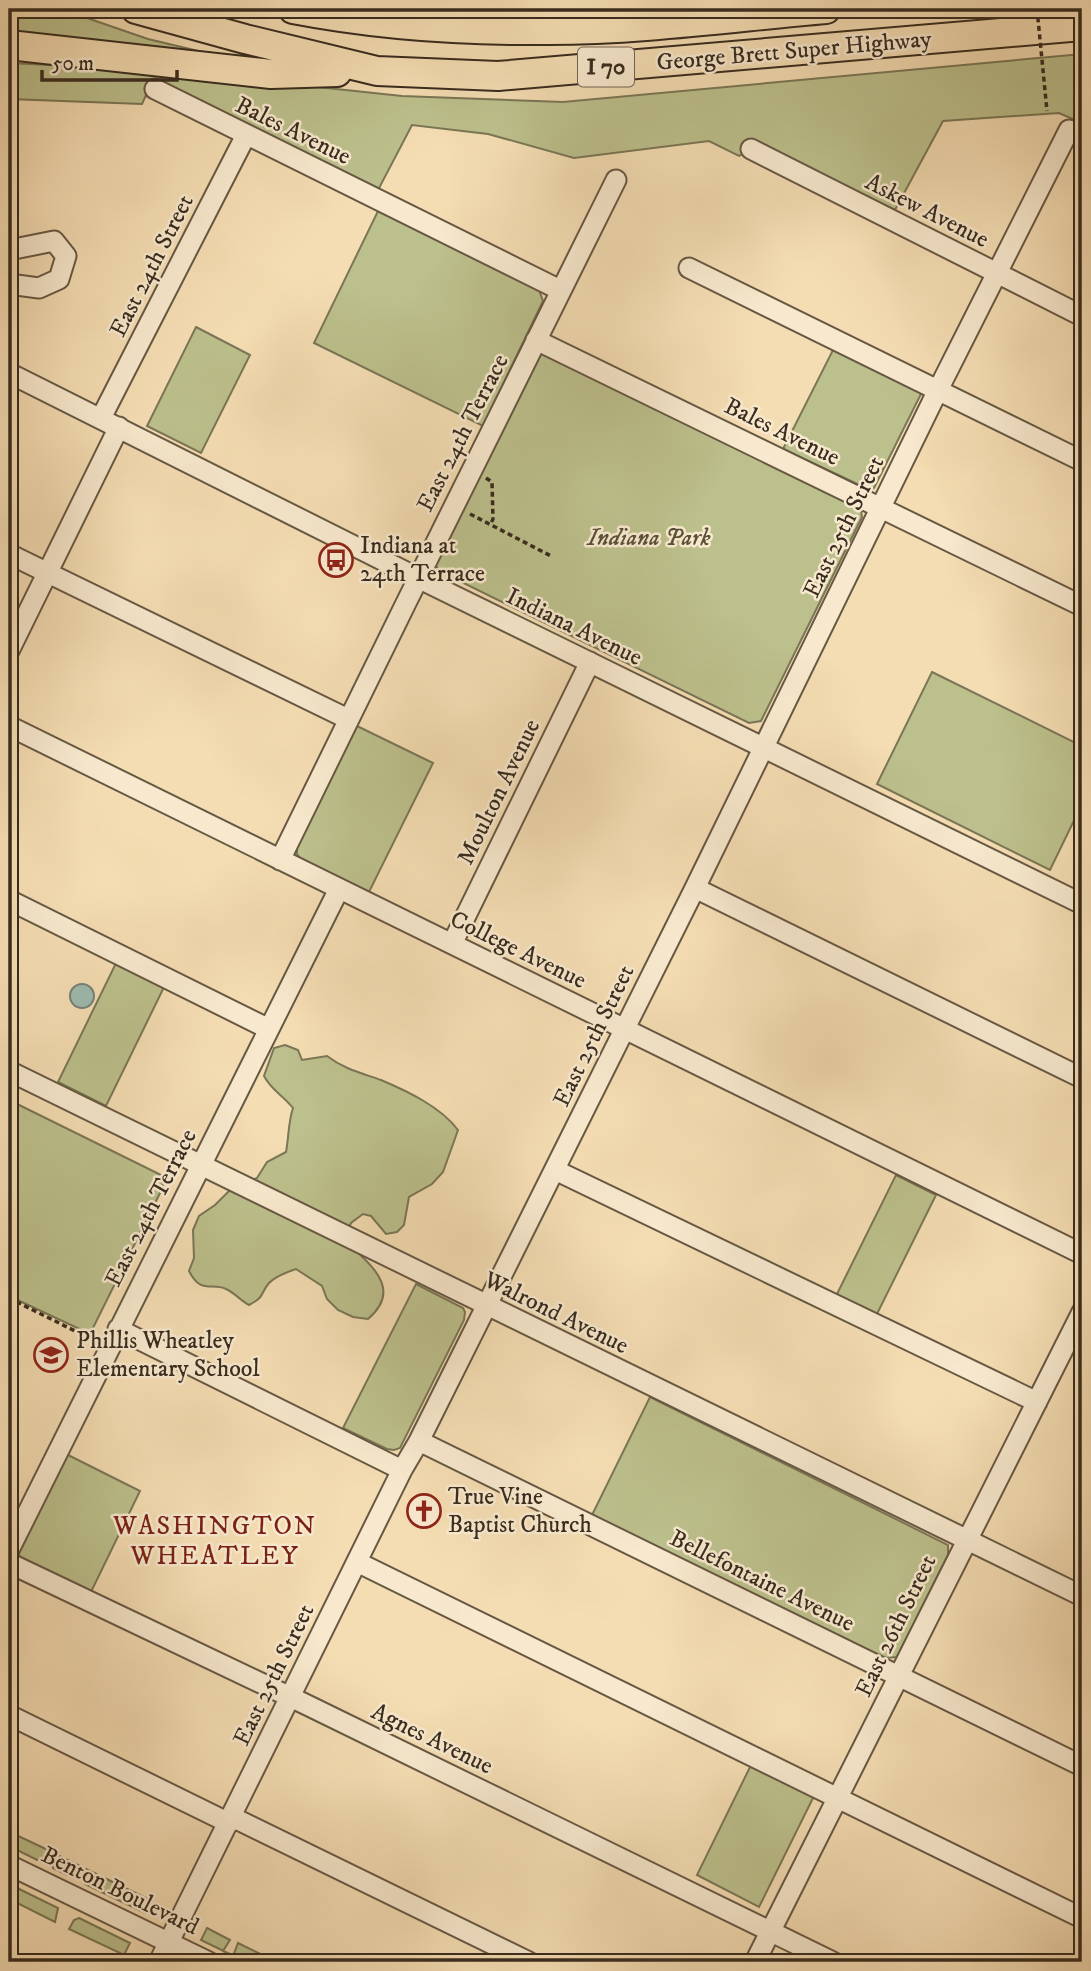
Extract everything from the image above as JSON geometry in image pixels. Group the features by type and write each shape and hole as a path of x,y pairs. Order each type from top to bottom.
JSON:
{"highway":[{"name":"George Brett Super Highway","path":"136,9 377,71 498,76 1082,26"},
{"name":"George Brett Super Highway","path":"293,9 432,27 549,30 626,27 826,9"},
{"path":"473,9 549,30"},
{"path":"9,45 271,74 377,71"}],"street":[{"name":"Bales Avenue","path":"155,89 560,290"},
{"name":"East 25th Street","path":"159,1962 402,1470 555,1170 938,390 1069,130"},
{"name":"East 24th Street","path":"9,651 47,573 110,422 246,135"},
{"name":"Askew Avenue","path":"751,149 1082,316"},
{"name":"East 24th Terrace","path":"280,860 560,290 617,180"},
{"path":"9,250 54,241 66,256 60,279 40,288 9,284"},
{"path":"689,268 1082,461"},
{"name":"Bales Avenue","path":"537,340 1082,606"},
{"name":"Indiana Avenue","path":"9,373 418,578 1082,904"},
{"path":"9,554 348,719"},
{"name":"Moulton Avenue","path":"452,944 590,662"},
{"name":"College Avenue","path":"9,726 1082,1254"},
{"path":"695,888 1082,1078"},
{"name":"East 24th Terrace","path":"9,1550 339,889"},
{"path":"9,900 269,1029"},
{"name":"Walrond Avenue","path":"9,1071 1082,1597"},
{"path":"555,1170 1037,1402"},
{"name":"East 26th Street","path":"755,1962 1082,1312"},
{"path":"118,1329 402,1470"},
{"name":"Bellefontaine Avenue","path":"419,1441 1082,1766"},
{"path":"356,1562 1082,1918"},
{"name":"Agnes Avenue","path":"9,1563 833,1962"},
{"path":"9,1715 529,1962"},
{"name":"Benton Boulevard","path":"9,1865 209,1962"}],"path":[{"path":"1037,9 1047,111"},
{"path":"485,478 492,482 493,519 490,524"},
{"path":"468,513 553,557"},
{"path":"9,1298 98,1342"}],"green space":[{"path":"9,9 61,9 148,39 274,69 9,38"},
{"path":"1082,54 1082,123 1059,113 943,121 895,210 761,145 739,156 709,141 574,158 488,134 412,125 377,192 152,82 142,104 9,99 9,63 158,70 402,96 563,102"},
{"path":"378,211 539,290 543,301 483,426 314,343"},
{"path":"196,327 250,355 201,453 147,426"},
{"path":"835,346 923,390 874,488 870,490 783,449"},
{"name":"Indiana Park","path":"542,353 858,506 861,510 862,517 761,721 749,723 441,572 436,566 436,560"},
{"path":"932,672 1082,746 1082,804 1050,870 877,784"},
{"path":"357,726 433,763 369,892 301,859 297,854 297,847"},
{"path":"118,959 166,983 106,1106 58,1082"},
{"path":"285,1045 298,1050 302,1060 327,1056 346,1067 402,1089 433,1107 458,1130 443,1172 432,1184 409,1197 404,1225 397,1232 386,1234 371,1216 363,1214 351,1223 344,1239 371,1266 383,1286 379,1307 368,1319 353,1317 338,1310 327,1299 322,1286 296,1269 272,1281 260,1297 249,1305 226,1289 198,1283 189,1271 194,1258 193,1230 199,1216 230,1190 257,1178 267,1162 286,1152 293,1108 264,1076 274,1048"},
{"name":"Phillis Wheatley Elementary School","path":"9,1100 161,1175 163,1187 90,1334 9,1296"},
{"path":"896,1175 936,1195 874,1320 834,1300"},
{"path":"416,1284 463,1308 464,1320 400,1448 387,1449 343,1428"},
{"path":"650,1397 948,1545 948,1555 897,1657 885,1658 592,1515"},
{"path":"66,1454 140,1491 91,1592 19,1555 19,1549"},
{"path":"752,1763 815,1794 759,1907 697,1875"},
{"path":"14,1834 48,1850 44,1858 37,1860 13,1848 11,1844"},
{"path":"55,1854 80,1866 76,1873 67,1875 53,1868"},
{"path":"86,1869 152,1901 145,1913 85,1884 83,1876"},
{"path":"9,1884 58,1908 55,1922 9,1899"},
{"path":"79,1918 130,1943 124,1955 69,1929 74,1920"},
{"path":"207,1928 230,1940 223,1951 201,1940"},
{"path":"238,1943 277,1962 246,1962 233,1956"}],"water":[{"path":"82,984 91,987 94,996 91,1005 82,1008 73,1005 70,996 73,987"}],"place":[{"name":"Indiana at 24th Terrace","path":"336,560"},
{"name":"Phillis Wheatley Elementary School","path":"51,1355"},
{"name":"True Vine Baptist Church","path":"424,1511"}],"district":[{"name":"WASHINGTON WHEATLEY","path":"215,1541"}]}
